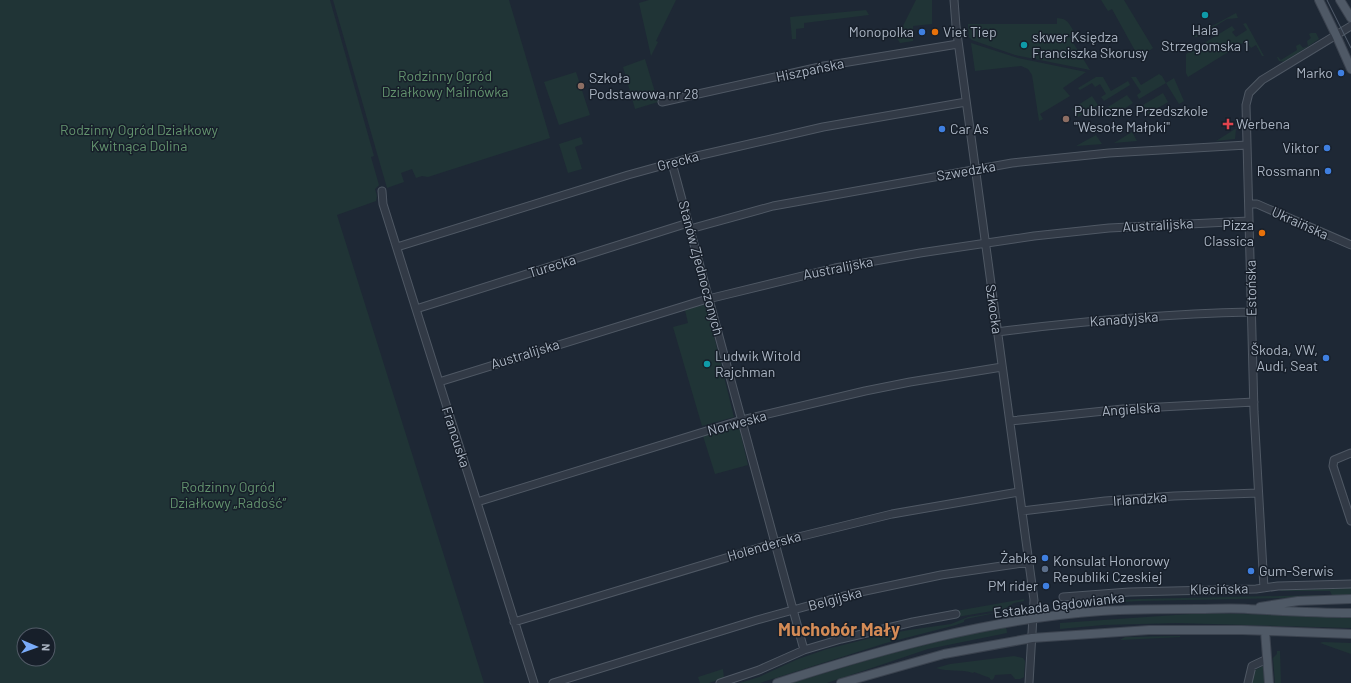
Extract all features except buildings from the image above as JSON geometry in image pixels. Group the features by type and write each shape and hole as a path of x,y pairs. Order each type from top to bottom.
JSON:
{"main road":[{"path":"1319,0 1351,69"},
{"path":"1340,0 1351,18"},
{"path":"1247,609 1298,601 1351,599"},
{"name":"Estakada Gądowianka","path":"777,683 888,649 930,638 1033,618 1135,609 1247,609 1351,613"},
{"path":"841,683 944,654 1032,638 1149,630 1265,631 1351,634"},
{"path":"1265,631 1269,683"}],"street":[{"name":"Szkocka","path":"954,0 958,44 1034,601 1029,683"},
{"name":"Estońska","path":"1264,588 1254,402 1246,105 1252,90 1262,80 1351,26"},
{"name":"Hiszpańska","path":"662,102 824,66 958,44"},
{"name":"Grecka","path":"397,247 625,176 672,163 806,130 873,117 966,102"},
{"name":"Szwedzka","path":"689,226 773,206 1012,163 1073,156 1247,145"},
{"name":"Stanów Zjednoczonych","path":"672,163 804,650"},
{"name":"Francuska","path":"382,191 383,204 534,683"},
{"name":"Ukraińska","path":"1249,204 1257,204 1351,245"},
{"name":"Australijska","path":"439,382 709,298 835,268 920,252 985,242 1109,228 1249,221"},
{"name":"Turecka","path":"416,309 689,226"},
{"name":"Kanadyjska","path":"997,332 1102,320 1206,313 1251,312"},
{"name":"Norweska","path":"477,502 742,420 865,391 1002,367"},
{"name":"Angielska","path":"1010,421 1129,408 1254,402"},
{"path":"1351,453 1334,460 1333,466 1351,521"},
{"name":"Holenderska","path":"514,622 774,542 892,514 1019,492"},
{"name":"Irlandzka","path":"1022,511 1105,501 1174,496 1258,493"},
{"name":"Belgijska","path":"553,683 793,610 884,586 1029,562"},
{"name":"Klecińska","path":"1063,597 1129,592 1351,584"},
{"path":"720,683 760,670 804,650 841,639 956,614"},
{"path":"1248,683 1252,666 1267,659"}],"green space":[{"path":"0,0 330,0 374,156 371,157 379,185 375,189 377,196 376,201 337,215 484,683 0,683"},
{"name":"Rodzinny Ogród Działkowy Malinówka","path":"333,0 509,0 550,138 428,177 422,176 416,178 412,169 401,173 404,182 387,188"},
{"path":"649,0 676,0 656,41 658,42 651,56 639,3"},
{"path":"916,0 932,0 932,24 913,26 913,41 900,43 897,38"},
{"path":"1101,0 1124,0 1153,48 1139,58 1112,9 1108,11"},
{"path":"866,10 869,15 804,23 804,28 796,29 796,39 792,39 790,17"},
{"path":"1236,13 1238,18 1227,19 1197,37 1192,37"},
{"path":"1057,18 1066,20 1071,26 1074,32 1069,36 1090,70 1015,55 972,40 969,37 968,24 1057,24"},
{"path":"1246,23 1264,56 1262,56 1256,45 1251,48 1246,41 1188,77 1186,73 1186,54 1232,26 1235,30 1232,32 1236,37 1247,30 1243,24"},
{"path":"1316,33 1319,39 1285,62 1279,61 1277,57 1281,60 1297,50 1296,46 1300,44 1303,48 1308,46 1307,41 1311,38 1309,34"},
{"path":"971,43 1018,58 1086,72 1063,88 1070,96 1040,114 1043,119 1039,121 1032,75 1028,69 1021,66 975,71"},
{"path":"645,59 658,102 635,109 623,67"},
{"path":"576,72 590,115 559,125 544,82"},
{"path":"1159,74 1166,83 1139,99 1137,95 1141,92 1131,77 1136,77 1141,85"},
{"path":"1096,77 1103,77 1111,91 1128,81 1130,85 1104,101 1101,97 1106,94 1100,84 1095,87 1092,83 1080,90 1078,88"},
{"path":"1174,78 1184,101 1179,104 1166,83"},
{"path":"1163,93 1168,102 1148,114 1143,105"},
{"path":"1127,95 1133,103 1113,116 1108,107"},
{"path":"1092,96 1098,105 1078,117 1072,109"},
{"path":"1235,129 1235,139 1216,141"},
{"path":"1132,132 1137,141 1114,143"},
{"path":"1096,135 1102,144 1076,146"},
{"path":"581,137 583,144 575,147 582,169 568,173 559,144"},
{"path":"706,304 734,417 702,426 673,327 688,323 685,310"},
{"path":"739,427 748,465 715,474 703,436"},
{"path":"1351,588 1351,596 1332,595 1330,591 1280,590"},
{"path":"1323,595 1325,597 1139,601 1058,606 1085,602 1138,599"},
{"path":"1024,599 1024,601 1014,603 1004,609 957,617 956,611"},
{"path":"1005,611 966,619 964,622 956,625 886,643 760,683 740,683 759,677 798,659 827,649 883,635 951,624 968,617"},
{"path":"1204,613 1351,617 1351,628 1177,623 1103,625 1060,629 1060,623"},
{"path":"1006,626 1007,633 928,649 827,683 792,683 918,645"},
{"path":"1125,637 1180,637 1120,640"},
{"path":"1320,643 1351,643 1351,654"},
{"path":"1277,651 1280,651 1281,683 1275,683 1273,658 1277,654"},
{"path":"1014,656 1023,658 1025,661 1024,677 1020,679 1015,679 1011,674 995,675 992,680 974,672 936,668 950,664"},
{"path":"1263,666 1265,683 1252,683 1255,670"},
{"path":"723,669 724,678 709,683 700,683 698,677"}],"tram line":[{"path":"1327,0 1351,48"}],"place":[{"name":"Hala Strzegomska 1","path":"1205,15"},
{"name":"Monopolka","path":"922,32"},
{"name":"Viet Tiep","path":"935,32"},
{"name":"skwer Księdza Franciszka Skorusy","path":"1024,45"},
{"name":"Marko","path":"1341,73"},
{"name":"Szkoła Podstawowa nr 28","path":"581,86"},
{"name":"Publiczne Przedszkole \"Wesołe Małpki\"","path":"1066,119"},
{"name":"Werbena","path":"1228,124"},
{"name":"Car As","path":"942,129"},
{"name":"Viktor","path":"1327,148"},
{"name":"Rossmann","path":"1328,171"},
{"name":"Pizza Classica","path":"1262,233"},
{"name":"Škoda, VW, Audi, Seat","path":"1326,358"},
{"name":"Ludwik Witold Rajchman","path":"707,364"},
{"name":"Żabka","path":"1045,558"},
{"name":"Konsulat Honorowy Republiki Czeskiej","path":"1045,569"},
{"name":"Gum-Serwis","path":"1251,571"},
{"name":"PM rider","path":"1046,586"}],"district":[{"name":"Muchobór Mały","path":"839,630"}],"park label":[{"name":"Rodzinny Ogród Działkowy Kwitnąca Dolina","path":"139,138"},
{"name":"Rodzinny Ogród Działkowy „Radość”","path":"228,496"}]}
